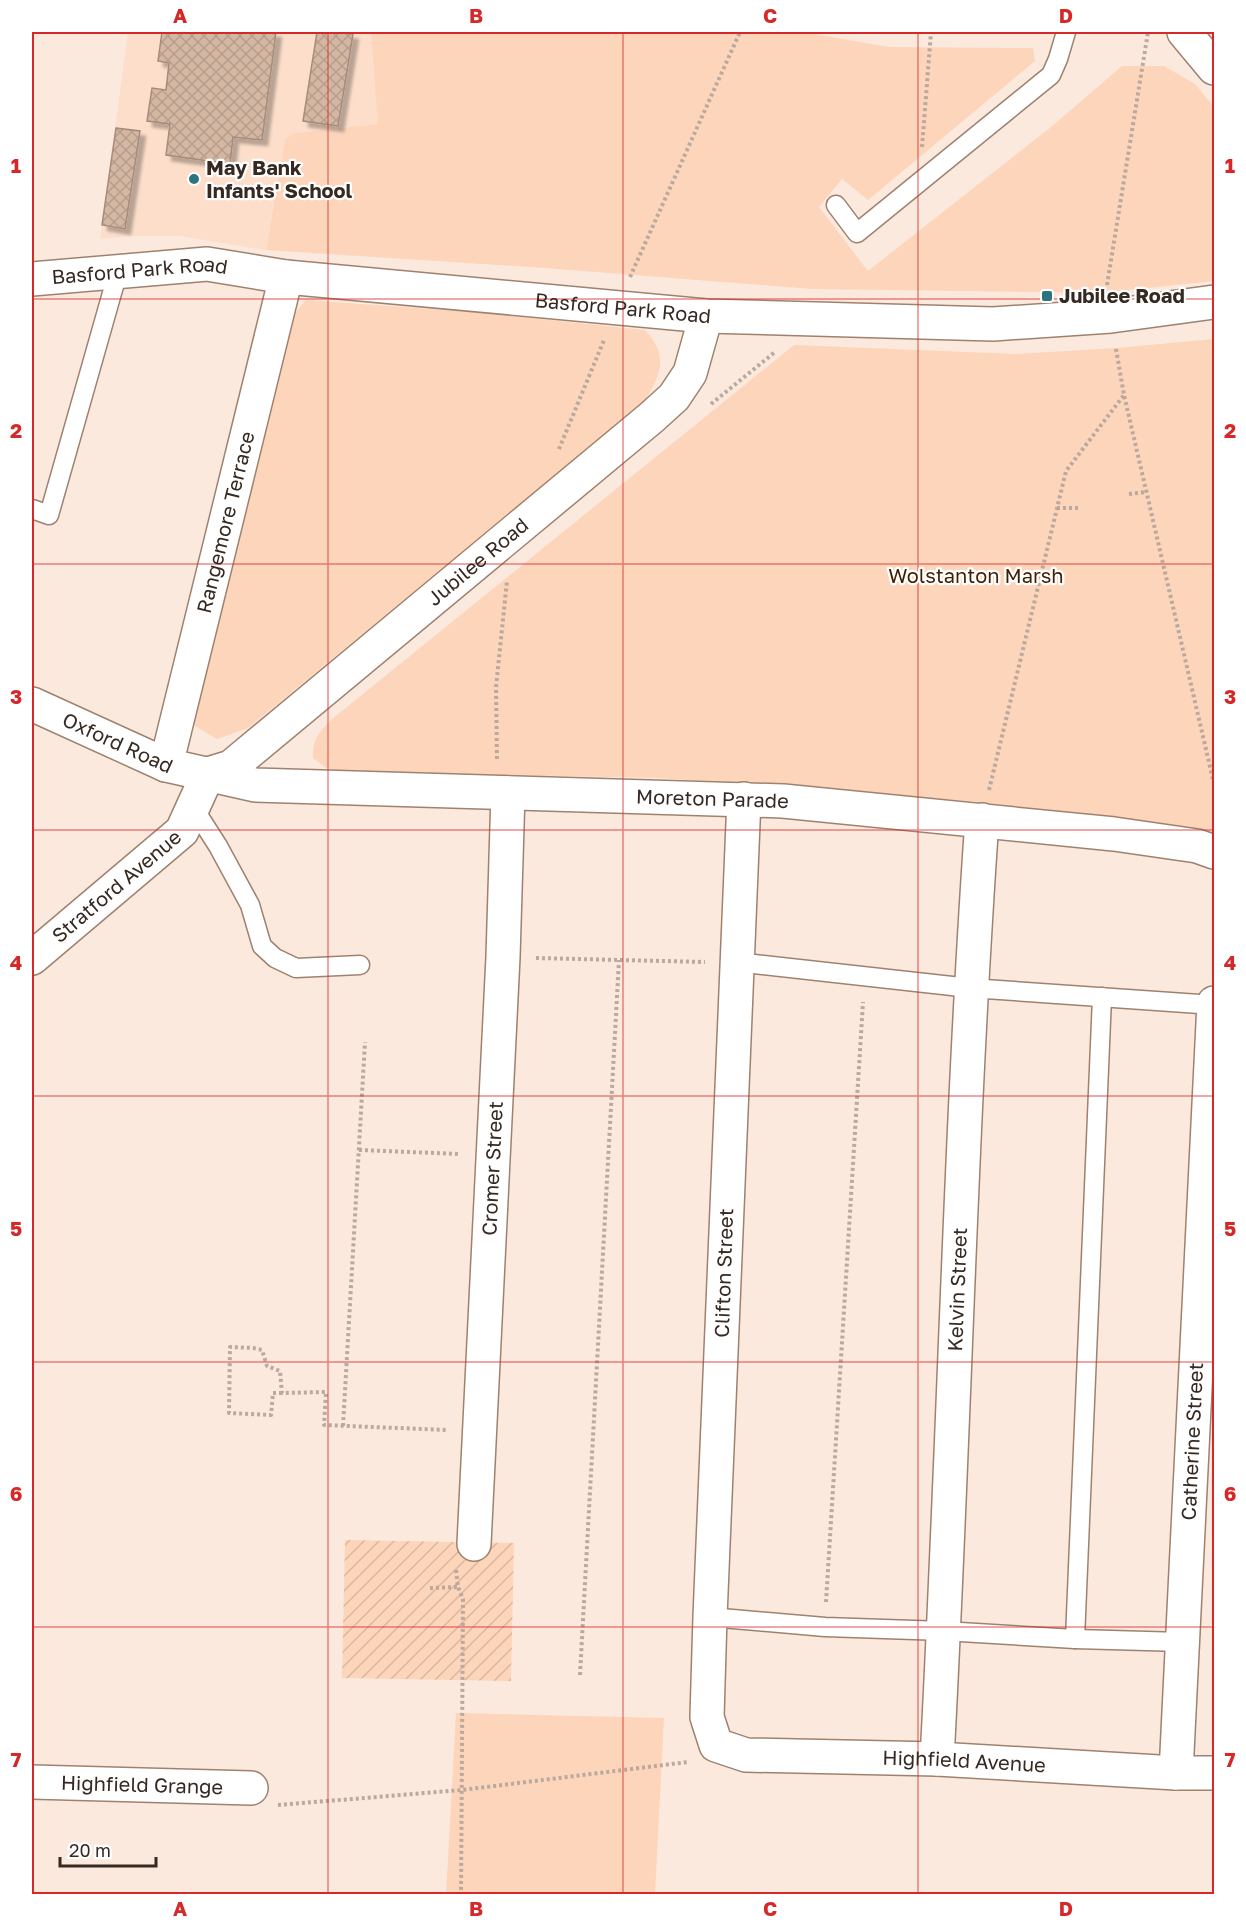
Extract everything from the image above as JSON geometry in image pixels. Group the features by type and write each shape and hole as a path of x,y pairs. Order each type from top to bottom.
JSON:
{"main road":[{"path":"1184,32 1215,68"},
{"name":"Basford Park Road","path":"32,279 207,264 286,278 706,316 993,324 1111,316 1215,302"},
{"name":"Rangemore Terrace","path":"166,765 286,278"},
{"name":"Jubilee Road","path":"208,774 231,767 674,398 690,373 706,316"},
{"name":"Oxford Road","path":"32,704 166,765 208,774"},
{"name":"Moreton Parade","path":"208,774 255,785 285,787 502,779 982,820 1197,846 1215,852"},
{"name":"Stratford Avenue","path":"32,958 182,831 208,774"},
{"name":"Cromer Street","path":"474,1544 503,957 502,779"},
{"name":"Clifton Street","path":"702,1754 707,1717 736,962 764,800"},
{"name":"Kelvin Street","path":"937,1759 970,988 982,820"},
{"name":"Catherine Street","path":"1176,1773 1214,1004"},
{"name":"Highfield Avenue","path":"702,1754 937,1759 1176,1773 1215,1773"},
{"name":"Highfield Grange","path":"32,1782 251,1788"}],"lane":[{"path":"836,205 857,233 1051,75 1066,32"},
{"path":"32,509 50,515 118,272"},
{"path":"193,807 218,846 250,905 262,946 275,958 296,968 360,964"},
{"path":"736,962 970,988 1214,1004"},
{"path":"1074,1639 1102,997"},
{"path":"710,1617 825,1627 1182,1642"}],"path":[{"path":"555,459 616,308 740,32"},
{"path":"920,181 931,32"},
{"path":"1148,32 1107,283 1124,395 1215,784"},
{"path":"708,406 781,347"},
{"path":"982,820 1066,471 1124,395"},
{"path":"1129,494 1146,492"},
{"path":"1057,508 1080,508"},
{"path":"502,779 496,687 507,578"},
{"path":"503,957 736,962"},
{"path":"580,1675 619,960"},
{"path":"825,1627 864,976"},
{"path":"343,1425 365,1042"},
{"path":"359,1150 493,1155"},
{"path":"282,1393 280,1371 267,1366 262,1350 230,1347 229,1413 271,1415 273,1393 282,1393 326,1392 324,1425 480,1431"},
{"path":"461,1894 463,1599 456,1573 458,1544 474,1544"},
{"path":"430,1588 458,1587"},
{"path":"251,1788 272,1806 462,1790 702,1754"}],"shaded area":[{"name":"May Bank Infants' School","path":"128,32 371,32 379,124 295,133 285,139 266,250 179,236 131,236 100,239"}],"green space":[{"path":"371,32 803,32 889,47 1033,48 1035,61 868,200 842,179 819,207 868,271 1051,127 1122,66 1164,66 1195,84 1214,107 1214,281 1101,293 812,289 545,268 266,250 285,139 295,133 378,124"},
{"path":"306,300 471,312 645,330 657,348 660,365 655,382 645,401 248,728 217,739 192,724 288,321"},
{"name":"Wolstanton Marsh","path":"1214,339 1214,844 1199,839 981,802 661,778 344,772 326,768 313,758 317,736 332,719 794,345 1016,354"},
{"path":"345,1540 514,1543 511,1681 342,1678"},
{"path":"456,1713 664,1718 655,1894 446,1894"}],"building":[{"path":"162,32 276,32 262,140 233,137 230,164 166,155 170,124 147,121 152,88 166,90 169,63 158,61"},
{"path":"317,32 353,34 338,126 303,121"},
{"path":"116,128 140,131 125,229 102,225"}],"place":[{"name":"May Bank Infants' School","path":"194,179"},
{"name":"Jubilee Road","path":"1047,296"}]}
